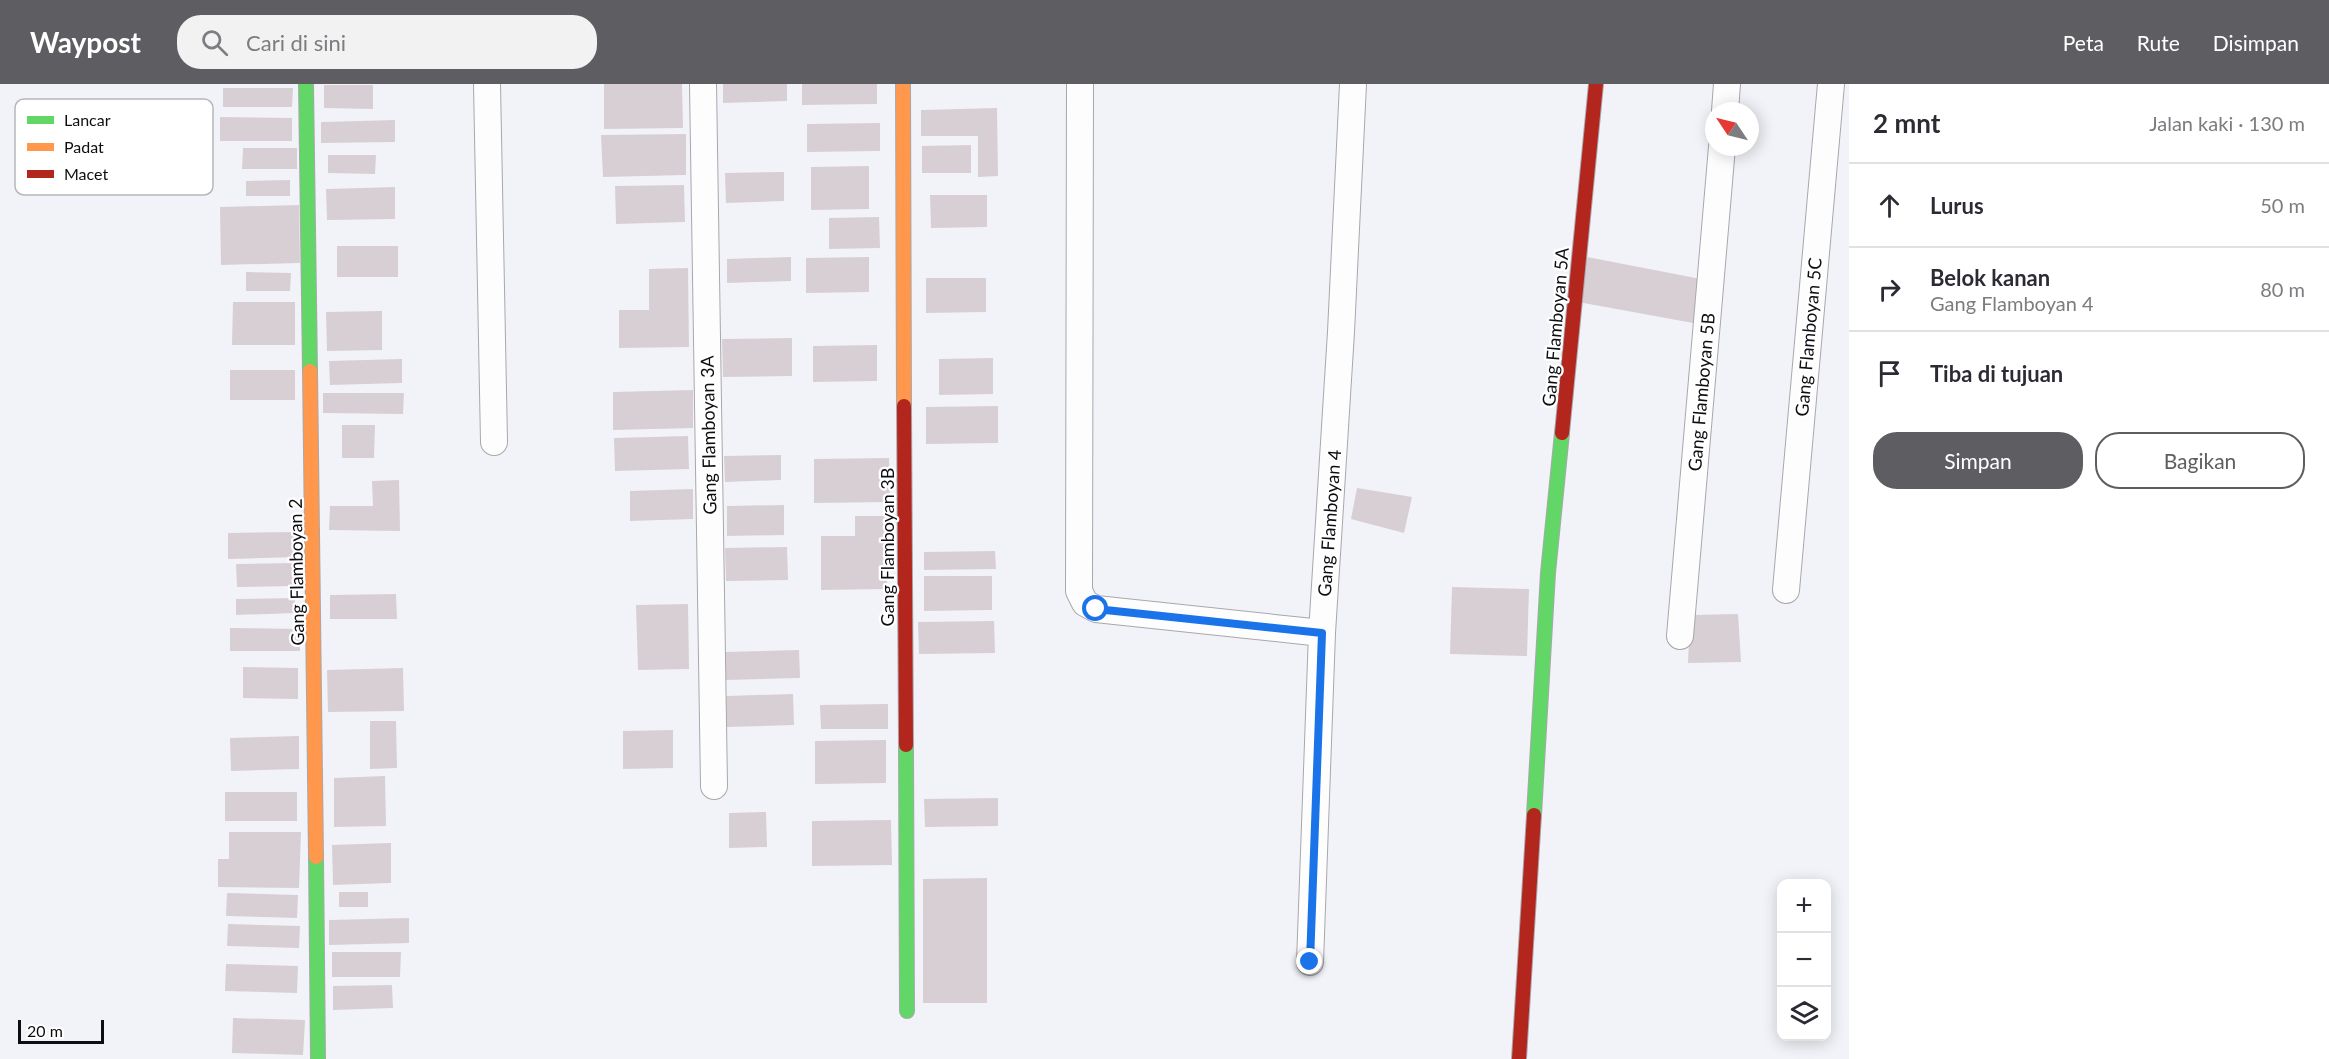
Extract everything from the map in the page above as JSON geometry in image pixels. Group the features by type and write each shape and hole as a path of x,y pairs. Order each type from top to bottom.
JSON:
{"street":[{"name":"Gang Flamboyan 2","path":"306,84 318,1059"},
{"path":"487,84 494,442"},
{"name":"Gang Flamboyan 3A","path":"703,84 714,786"},
{"name":"Gang Flamboyan 3B","path":"903,84 907,1011"},
{"path":"1080,84 1079,591 1085,603 1096,609 1322,633"},
{"name":"Gang Flamboyan 4","path":"1310,962 1322,633 1353,84"},
{"name":"Gang Flamboyan 5A","path":"1519,1059 1548,573 1596,84"},
{"path":"1726,102 1727,84"},
{"name":"Gang Flamboyan 5C","path":"1786,590 1830,84"},
{"name":"Gang Flamboyan 5B","path":"1680,636 1721,156"}],"building":[{"path":"604,84 682,84 683,128 604,129"},
{"path":"723,84 787,84 787,101 723,103"},
{"path":"802,84 877,84 877,104 802,105"},
{"path":"324,85 373,85 373,109 324,108"},
{"path":"223,88 293,88 292,107 223,107"},
{"path":"997,108 998,176 978,177 978,136 921,136 921,110"},
{"path":"220,117 292,118 292,141 220,141"},
{"path":"395,120 395,142 321,143 321,122"},
{"path":"880,123 880,151 807,152 807,124"},
{"path":"686,134 686,175 603,177 601,135"},
{"path":"971,145 971,173 922,173 922,146"},
{"path":"243,148 297,148 297,169 242,169"},
{"path":"328,155 376,155 375,174 328,173"},
{"path":"869,166 869,209 811,210 811,167"},
{"path":"784,172 784,201 726,203 725,173"},
{"path":"290,180 290,196 246,196 246,181"},
{"path":"684,185 685,222 616,224 615,186"},
{"path":"395,187 395,219 327,220 326,189"},
{"path":"930,195 987,195 987,227 931,228"},
{"path":"299,205 300,263 221,265 220,207"},
{"path":"879,217 880,248 829,249 829,218"},
{"path":"337,246 398,246 398,277 337,277"},
{"path":"791,257 791,281 727,283 727,259"},
{"path":"869,257 869,292 806,293 806,258"},
{"path":"1587,257 1701,279 1693,323 1578,302"},
{"path":"688,268 689,347 619,348 619,310 649,310 649,269"},
{"path":"246,272 291,273 290,291 246,291"},
{"path":"926,278 986,278 986,312 926,313"},
{"path":"233,302 295,302 295,345 232,345"},
{"path":"382,311 382,350 327,351 326,312"},
{"path":"792,338 792,376 723,377 722,339"},
{"path":"877,345 877,381 813,382 813,346"},
{"path":"993,358 993,394 939,395 939,359"},
{"path":"402,359 402,383 330,385 329,361"},
{"path":"230,370 295,370 295,400 230,400"},
{"path":"693,390 693,428 613,430 613,392"},
{"path":"323,393 404,393 403,414 323,413"},
{"path":"998,406 998,443 926,444 926,407"},
{"path":"342,425 375,425 374,458 342,458"},
{"path":"688,436 689,469 615,471 614,438"},
{"path":"781,455 781,480 725,482 724,456"},
{"path":"889,458 890,502 814,503 814,459"},
{"path":"399,480 400,531 329,530 330,506 373,506 372,481"},
{"path":"1357,488 1412,497 1404,533 1351,519"},
{"path":"693,489 693,519 630,521 630,491"},
{"path":"784,505 784,535 727,536 727,506"},
{"path":"855,516 887,516 887,589 821,590 821,536 855,536"},
{"path":"297,532 297,557 228,559 228,533"},
{"path":"787,547 788,580 726,581 725,548"},
{"path":"995,551 996,569 924,570 924,552"},
{"path":"294,563 295,586 237,587 236,564"},
{"path":"924,576 992,576 992,610 924,611"},
{"path":"1452,587 1529,589 1527,656 1450,654"},
{"path":"396,594 397,619 330,619 330,595"},
{"path":"295,598 295,613 236,615 236,599"},
{"path":"688,604 689,669 638,670 636,605"},
{"path":"1738,614 1741,662 1688,663 1690,615"},
{"path":"994,621 995,653 919,654 918,622"},
{"path":"230,628 300,629 300,651 230,651"},
{"path":"799,650 800,678 726,680 725,652"},
{"path":"243,667 298,668 298,699 243,698"},
{"path":"403,668 404,711 328,712 327,670"},
{"path":"793,694 794,725 727,727 726,696"},
{"path":"888,704 888,729 821,729 820,705"},
{"path":"370,721 396,721 397,768 370,769"},
{"path":"673,730 673,768 623,769 623,731"},
{"path":"299,736 299,769 231,771 230,738"},
{"path":"886,740 886,783 815,784 815,741"},
{"path":"385,776 386,826 334,827 334,778"},
{"path":"225,792 297,792 297,821 225,821"},
{"path":"998,798 998,826 925,827 924,799"},
{"path":"766,812 767,847 729,848 729,813"},
{"path":"891,820 892,865 812,866 812,821"},
{"path":"229,832 301,832 299,888 218,887 218,859 229,859"},
{"path":"391,843 391,883 333,885 332,845"},
{"path":"987,878 987,1003 923,1003 923,879"},
{"path":"339,892 368,892 368,907 339,907"},
{"path":"227,893 298,895 297,918 226,916"},
{"path":"409,918 409,943 329,945 329,920"},
{"path":"228,924 300,926 299,948 227,946"},
{"path":"332,952 401,952 400,977 332,977"},
{"path":"226,964 298,966 297,993 225,991"},
{"path":"392,985 393,1008 333,1010 333,986"},
{"path":"233,1018 305,1020 303,1055 232,1053"}],"traffic: fast":[{"path":"306,84 310,371"},
{"path":"1534,815 1548,573 1562,433"},
{"path":"906,745 907,1011"},
{"path":"316,857 318,1059"}],"traffic: slow":[{"path":"903,84 904,406"},
{"path":"310,371 316,857"}],"traffic: jam":[{"path":"1562,433 1596,84"},
{"path":"904,406 906,745"},
{"path":"1519,1059 1534,815"}],"route":[{"path":"1096,609 1322,633 1310,962"}]}
